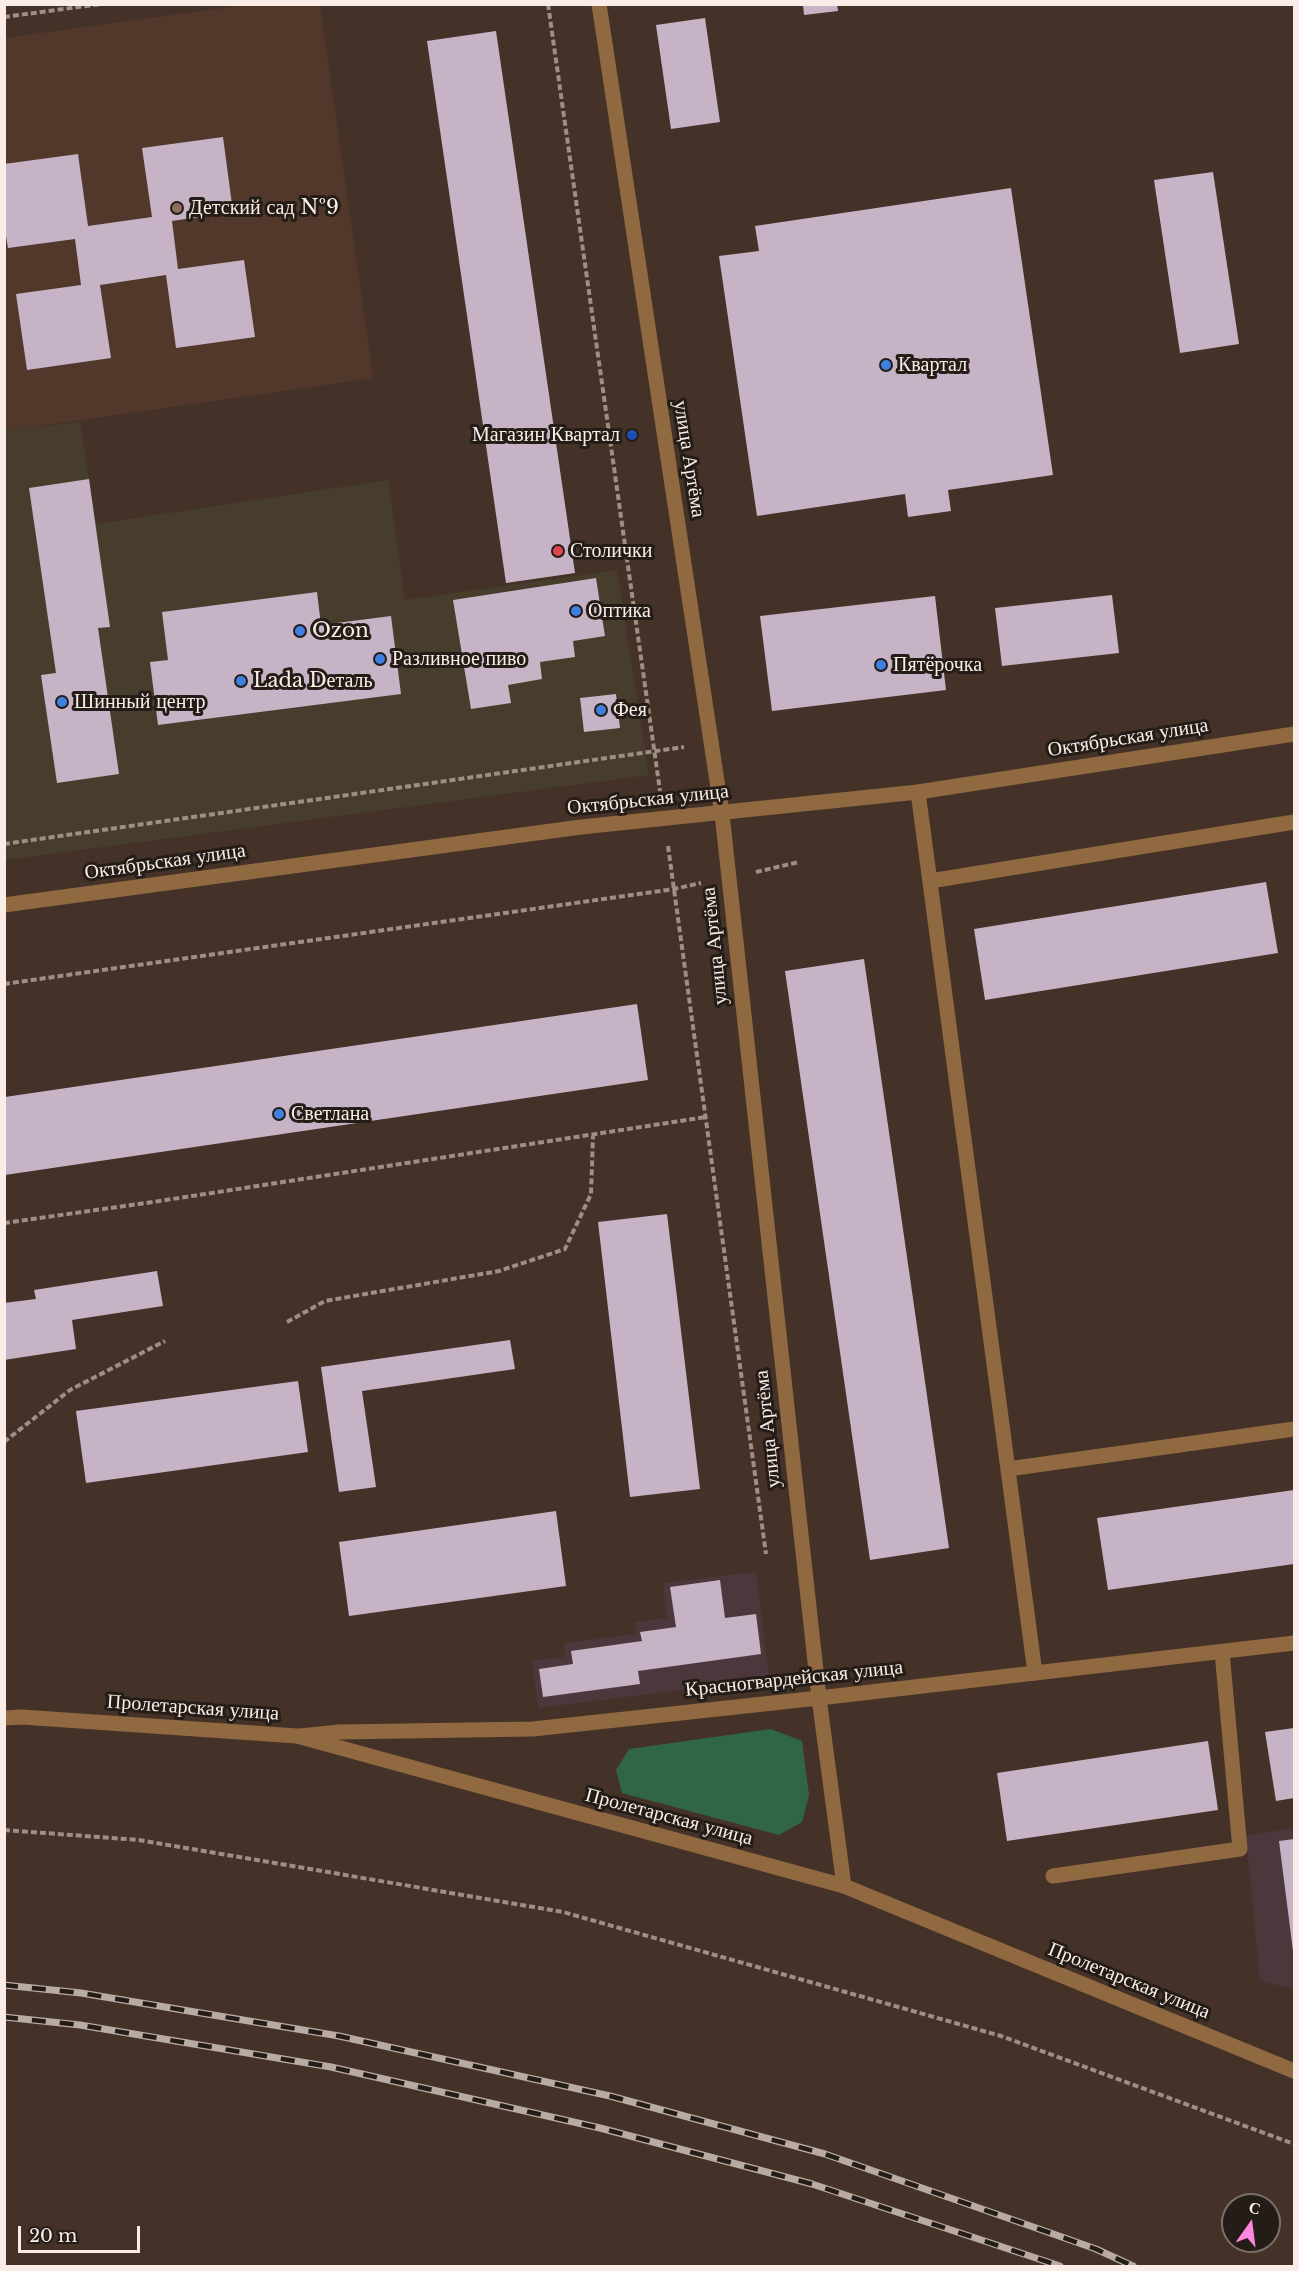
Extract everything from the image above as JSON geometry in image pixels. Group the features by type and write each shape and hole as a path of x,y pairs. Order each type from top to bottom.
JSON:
{"street":[{"name":"улица Артёма","path":"598,4 722,814 819,1698 844,1886"},
{"name":"Октябрьская улица","path":"4,905 581,827 918,792 1294,734"},
{"path":"918,792 1035,1673"},
{"path":"930,881 1294,822"},
{"path":"1008,1469 1294,1429"},
{"name":"Красногвардейская улица","path":"297,1736 339,1732 533,1729 1294,1643"},
{"path":"1053,1876 1240,1849 1222,1652"},
{"name":"Пролетарская улица","path":"4,1718 22,1717 297,1736 844,1886 1294,2072"}],"path":[{"path":"4,17 101,4"},
{"path":"548,4 665,819 766,1554"},
{"path":"4,844 711,743"},
{"path":"4,984 674,889 799,862"},
{"path":"4,1223 593,1136 706,1117"},
{"path":"287,1322 325,1301 499,1271 565,1249 591,1194 593,1136"},
{"path":"4,1442 70,1390 165,1341"},
{"path":"4,1830 139,1840 563,1912 1001,2036 1294,2144"}],"shaded area":[{"name":"Детский сад №9","path":"246,5 320,5 373,378 5,431 4,38"},
{"path":"80,422 96,524 388,480 405,600 617,570 649,775 5,860 4,431"},
{"path":"756,1572 769,1679 538,1708 532,1661 565,1657 564,1643 636,1634 635,1622 667,1618 663,1583"},
{"path":"1294,1828 1294,1990 1260,1980 1246,1836"}],"green space":[{"path":"771,1729 802,1741 809,1795 802,1822 779,1835 622,1793 616,1770 629,1749"}],"building":[{"path":"803,4 837,4 838,11 804,15"},
{"path":"705,18 720,122 671,129 656,25"},
{"path":"496,31 575,573 506,583 427,41"},
{"path":"223,137 233,212 172,221 178,269 244,260 255,337 176,348 166,275 100,285 111,358 27,370 16,294 81,285 75,239 8,248 4,224 4,164 78,154 88,226 152,217 142,148"},
{"path":"1213,172 1239,344 1180,353 1154,180"},
{"name":"Квартал","path":"1011,188 1053,475 948,490 951,511 908,517 905,494 757,516 719,256 759,251 755,226"},
{"path":"89,479 110,627 98,628 119,774 57,783 41,675 56,673 29,488"},
{"path":"596,578 605,636 573,641 575,657 540,662 542,679 508,685 511,703 471,709 453,600"},
{"path":"317,592 321,625 391,616 401,694 158,725 150,662 168,660 162,612"},
{"path":"1112,595 1119,653 1002,666 995,608"},
{"path":"935,596 946,690 772,711 760,616"},
{"path":"616,694 620,728 584,732 580,698"},
{"path":"1266,882 1278,953 985,1000 974,929"},
{"path":"864,959 949,1548 870,1560 785,971"},
{"path":"637,1004 648,1080 5,1175 5,1097"},
{"path":"667,1214 700,1489 630,1497 598,1222"},
{"path":"157,1271 163,1306 72,1320 76,1349 4,1360 4,1303 36,1299 34,1290"},
{"path":"510,1340 515,1369 362,1391 376,1487 339,1492 321,1367"},
{"path":"298,1381 308,1452 86,1483 76,1411"},
{"path":"1294,1490 1294,1564 1108,1590 1097,1518"},
{"path":"556,1511 566,1586 349,1616 339,1542"},
{"path":"720,1580 725,1618 756,1614 761,1654 638,1671 640,1684 543,1697 539,1669 573,1664 571,1651 642,1641 640,1632 676,1627 670,1587"},
{"path":"1294,1728 1294,1798 1276,1801 1265,1732"},
{"path":"1208,1741 1218,1810 1007,1841 997,1773"},
{"path":"1294,1839 1294,1951 1293,1951 1279,1841"}],"railway":[{"path":"4,1985 81,1993 339,2036 610,2096 825,2154 1096,2249 1133,2266"},
{"path":"4,2017 80,2025 331,2067 600,2128 812,2184 1060,2266"}],"place":[{"name":"Детский сад №9","path":"177,208"},
{"name":"Квартал","path":"886,365"},
{"name":"Магазин Квартал","path":"632,435"},
{"name":"Столички","path":"558,551"},
{"name":"Оптика","path":"576,611"},
{"name":"Ozon","path":"300,631"},
{"name":"Разливное пиво","path":"380,659"},
{"name":"Пятёрочка","path":"881,665"},
{"name":"Lada Dеталь","path":"241,681"},
{"name":"Шинный центр","path":"62,702"},
{"name":"Фея","path":"601,710"},
{"name":"Светлана","path":"279,1114"}]}
